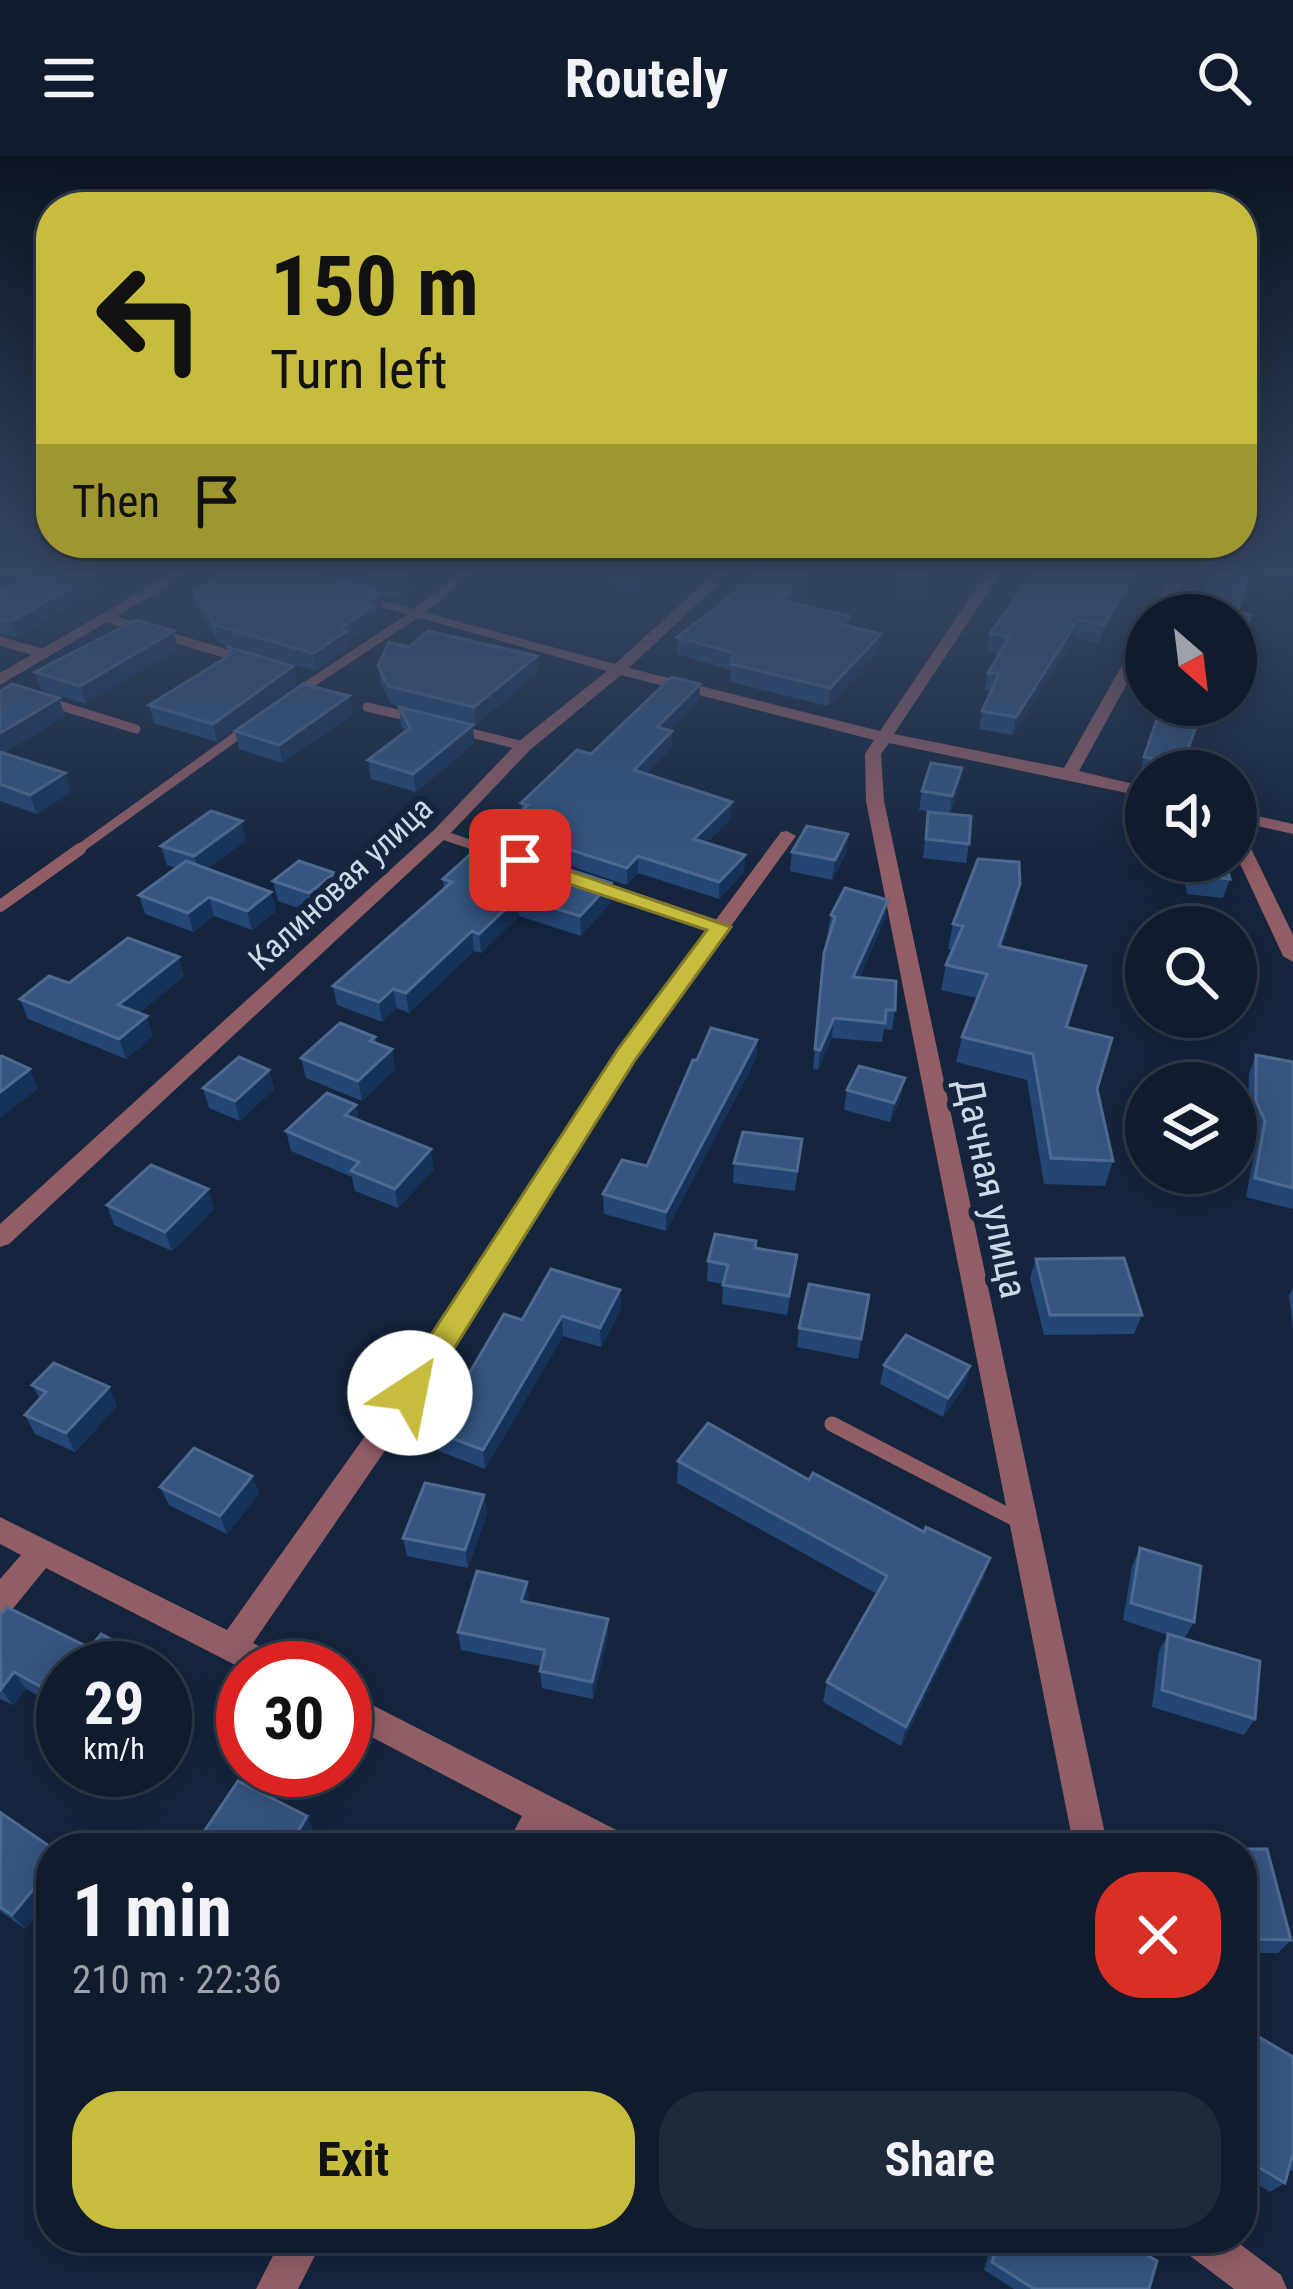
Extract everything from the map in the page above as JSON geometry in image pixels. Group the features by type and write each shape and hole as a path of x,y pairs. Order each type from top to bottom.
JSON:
{"street":[{"name":"Калиновая улица","path":"0,1238 440,834 524,746 613,674"},
{"path":"637,674 885,738 1125,786"},
{"name":"Дачная улица","path":"927,674 873,754 875,801 1088,1833"},
{"path":"1070,772 1125,674"},
{"path":"1257,821 1293,830"},
{"path":"237,1641 436,1356 626,1055 787,836"},
{"path":"1257,880 1293,956"},
{"path":"0,1530 218,1641"},
{"path":"0,1601 42,1552"},
{"path":"372,1720 588,1833"},
{"path":"531,1833 544,1810"},
{"path":"276,2289 296,2253"},
{"path":"1219,2253 1267,2289"}],"lane":[{"path":"294,674 315,680"},
{"path":"278,706 325,674"},
{"path":"45,701 136,729"},
{"path":"367,706 524,746"},
{"path":"0,906 259,720"},
{"path":"440,834 504,855"},
{"path":"569,877 720,927"},
{"path":"832,1424 1024,1523"}],"building":[{"path":"40,674 101,674 80,686"},
{"path":"200,674 283,674 213,724 149,705"},
{"path":"382,674 515,674 474,707 388,686"},
{"path":"770,674 844,674 830,688"},
{"path":"994,674 1044,674 1016,717 982,711 999,674"},
{"path":"672,677 700,684 657,727 672,731 634,770 732,802 694,839 745,855 719,882 638,856 627,868 502,828 528,805 521,803 577,750 591,754"},
{"path":"12,684 59,698 0,733 0,691"},
{"path":"303,684 349,696 279,745 235,731"},
{"path":"399,707 473,725 413,774 368,760 410,728"},
{"path":"1155,726 1196,726 1188,750 1146,750"},
{"path":"0,752 65,773 30,795 0,784"},
{"path":"931,763 962,768 952,796 922,791"},
{"path":"211,811 242,821 194,856 161,846"},
{"path":"928,812 971,816 969,844 926,839"},
{"path":"807,826 848,834 835,860 792,852"},
{"path":"484,842 611,883 580,916 518,897 479,934 472,931 406,993 393,989 379,1002 333,986 452,882 443,879"},
{"path":"978,859 1019,862 1020,884 999,946 1086,966 1066,1027 1112,1038 1097,1089 1113,1161 1051,1158 1033,1054 962,1037 987,974 946,965 963,926 953,924"},
{"path":"186,861 271,892 247,911 209,897 188,913 139,895"},
{"path":"299,861 335,873 309,893 273,881"},
{"path":"845,888 888,900 853,977 896,981 895,1010 886,1010 885,1023 834,1018 820,1050 815,1049 824,953 835,917 831,915"},
{"path":"128,938 179,957 118,1005 147,1016 119,1039 20,999 49,976 69,983"},
{"path":"340,1023 392,1049 358,1081 301,1058"},
{"path":"711,1028 757,1040 666,1212 603,1194 622,1160 647,1166"},
{"path":"1256,1055 1293,1062 1293,1188 1257,1179 1265,1121 1257,1103"},
{"path":"0,1057 30,1069 0,1092"},
{"path":"239,1057 269,1070 235,1101 203,1088"},
{"path":"859,1066 905,1078 894,1103 847,1090"},
{"path":"327,1093 356,1105 345,1115 431,1149 395,1189 351,1171 359,1162 286,1131"},
{"path":"743,1132 802,1139 797,1171 734,1163"},
{"path":"151,1165 208,1189 165,1232 107,1205"},
{"path":"715,1234 756,1241 755,1248 797,1255 789,1296 723,1285 728,1265 708,1261"},
{"path":"1124,1258 1142,1315 1050,1315 1036,1259"},
{"path":"551,1269 620,1290 600,1328 562,1316 483,1450 435,1432 504,1314 522,1320"},
{"path":"809,1284 869,1295 861,1339 799,1328"},
{"path":"906,1335 970,1366 948,1398 884,1365"},
{"path":"54,1363 109,1387 66,1433 25,1415 46,1392 32,1385"},
{"path":"708,1423 809,1480 813,1473 924,1532 926,1527 990,1558 906,1727 827,1682 887,1576 678,1461"},
{"path":"194,1448 252,1476 220,1516 160,1487"},
{"path":"425,1483 484,1495 465,1550 403,1538"},
{"path":"1140,1548 1201,1566 1194,1622 1131,1603"},
{"path":"477,1571 527,1582 521,1601 608,1619 592,1682 540,1671 545,1650 458,1632"},
{"path":"7,1607 76,1641 36,1641 36,1684 14,1672 1,1689 0,1615"},
{"path":"1168,1634 1260,1661 1255,1719 1162,1690"},
{"path":"227,1797 270,1797 307,1816 297,1833 203,1833"},
{"path":"1,1813 36,1837 36,1886 12,1915 0,1907"},
{"path":"1257,1849 1267,1849 1291,1940 1257,1939"},
{"path":"1257,2036 1293,2057 1293,2153 1285,2183 1257,2166"},
{"path":"995,2253 1143,2253 1157,2261 1149,2289 1034,2289 992,2262"}],"route":[{"path":"410,1393 626,1055 720,927 520,860"}]}
